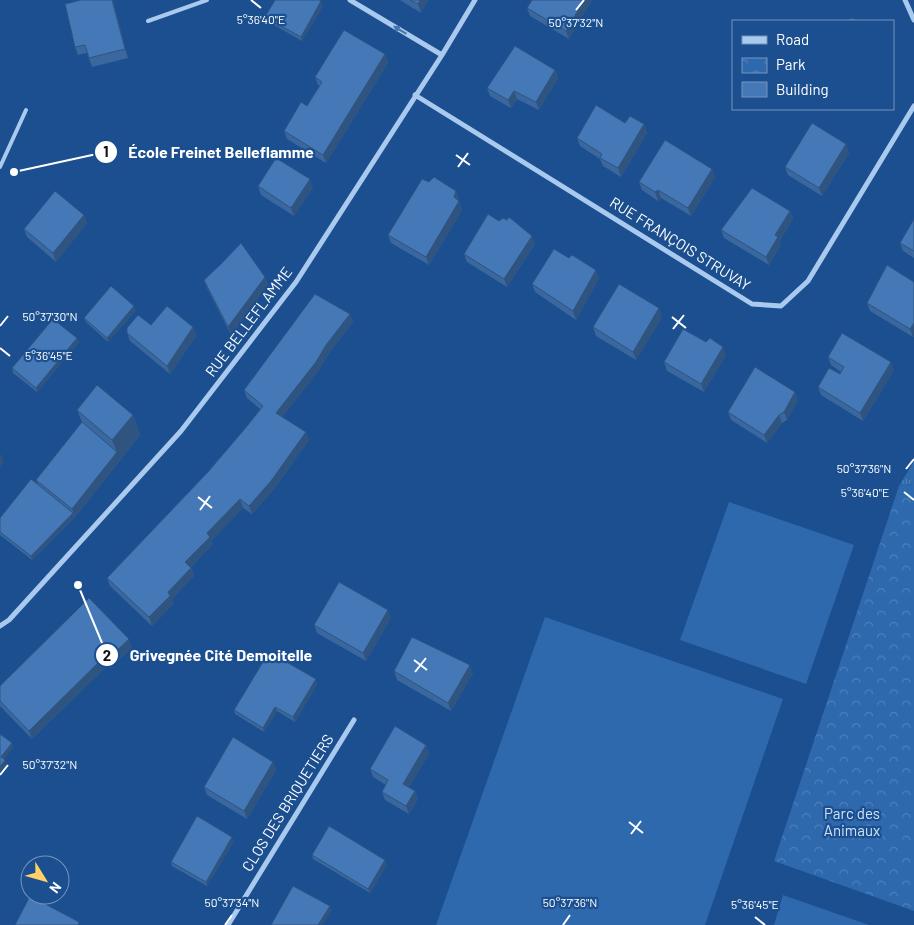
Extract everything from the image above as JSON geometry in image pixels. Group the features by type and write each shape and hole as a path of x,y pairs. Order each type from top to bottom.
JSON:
{"street":[{"path":"350,0 442,55"},
{"name":"RUE BELLEFLAMME","path":"0,626 8,620 181,431 296,282 442,55 475,0"},
{"path":"905,0 914,20"},
{"name":"RUE FRANÇOIS STRUVAY","path":"416,95 752,304 781,306 808,280 914,106"},
{"name":"CLOS DES BRIQUETIERS","path":"228,925 354,720"}],"lane":[{"path":"148,20 207,0"},
{"path":"0,167 26,110"}],"green space":[{"path":"914,461 914,484 899,486"},
{"name":"Parc des Animaux","path":"914,484 914,911 774,861 899,486"},
{"path":"729,502 854,545 806,684 680,640"},
{"path":"545,617 783,699 705,925 436,925"},
{"path":"783,895 869,925 774,925"}],"building":[{"path":"81,0 112,0 125,49 89,58 85,45 75,47 65,4"},
{"path":"275,0 321,1 301,37 265,17"},
{"path":"410,0 420,0 418,4"},
{"path":"532,0 584,0 566,31 527,8"},
{"path":"344,30 385,54 323,155 284,131 301,102 307,106 322,82 315,77"},
{"path":"515,46 555,70 536,102 514,91 508,100 487,88"},
{"path":"596,105 625,123 630,116 644,124 618,168 600,158 602,154 577,138"},
{"path":"812,123 846,144 819,188 785,167"},
{"path":"665,140 712,169 688,208 658,190 655,192 639,182"},
{"path":"276,158 310,179 291,208 258,186"},
{"path":"434,177 456,191 454,197 459,201 426,257 388,235 422,179 429,182"},
{"path":"752,188 790,211 775,235 778,237 766,257 721,230"},
{"path":"55,191 84,215 53,253 24,229"},
{"path":"488,214 499,221 503,218 507,220 509,217 532,236 504,279 464,254"},
{"path":"914,219 914,251 900,243"},
{"path":"241,243 265,277 228,327 204,280"},
{"path":"554,249 569,258 572,255 596,270 573,311 532,284"},
{"path":"887,265 914,282 914,323 910,329 867,303"},
{"path":"619,284 659,308 633,352 593,327"},
{"path":"111,286 134,306 107,338 84,318"},
{"path":"315,294 350,314 326,345 316,362 276,413 306,432 271,481 249,506 240,499 207,533 210,537 185,562 191,568 168,592 170,596 149,617 107,578 208,472 263,406 244,390"},
{"path":"167,306 193,327 167,366 127,333 127,328 138,315 151,325"},
{"path":"53,319 77,338 36,388 12,368"},
{"path":"683,329 706,342 710,338 723,347 701,384 664,362"},
{"path":"842,333 891,362 860,413 818,387 829,368 840,374 844,367 828,357"},
{"path":"755,367 795,392 784,412 779,415 764,435 728,412"},
{"path":"97,385 133,415 112,440 77,410"},
{"path":"82,422 117,452 72,509 36,480"},
{"path":"31,479 73,513 31,556 0,532 0,518"},
{"path":"339,582 388,610 363,653 314,625"},
{"path":"89,598 129,639 108,659 105,656 29,731 0,701 0,686"},
{"path":"412,637 470,665 448,703 394,671"},
{"path":"269,652 316,679 293,717 275,707 263,728 234,710"},
{"path":"395,726 426,745 403,784 415,791 406,806 382,792 388,780 370,769"},
{"path":"0,734 12,743 1,757 5,760 0,767"},
{"path":"233,737 273,762 244,811 204,787"},
{"path":"197,816 232,837 206,882 171,862"},
{"path":"329,826 385,860 368,889 312,855"},
{"path":"293,886 330,906 318,925 271,925"},
{"path":"25,905 47,905 79,922 78,925 15,925"}],"place":[{"name":"École Freinet Belleflamme","path":"14,172"},
{"name":"Grivegnée Cité Demoitelle","path":"78,585"}]}
